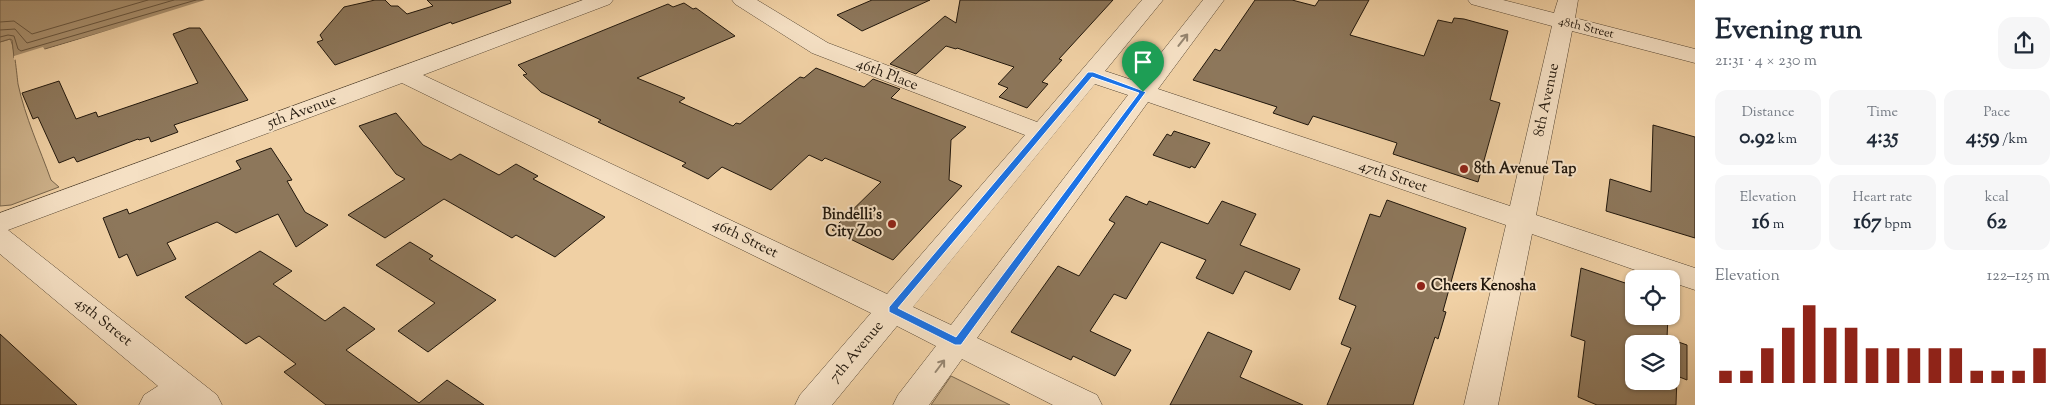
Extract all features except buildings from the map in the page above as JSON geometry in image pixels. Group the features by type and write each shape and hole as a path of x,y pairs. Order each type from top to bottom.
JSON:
{"street":[{"name":"5th Avenue","path":"0,223 603,0"},
{"name":"46th Place","path":"742,0 820,48 1041,132"},
{"name":"7th Avenue","path":"812,405 1153,0"},
{"path":"910,405 1143,92 1214,0"},
{"name":"48th Street","path":"1478,0 1566,11 1695,56"},
{"name":"8th Avenue","path":"1481,405 1566,11"},
{"name":"47th Street","path":"1090,74 1695,279"},
{"name":"46th Street","path":"404,75 1085,405"},
{"name":"45th Street","path":"0,238 194,396"},
{"path":"156,405 194,396"}],"shaded area":[{"path":"10,39 18,84 25,109 51,180 59,187 11,205 0,206 0,42"},
{"path":"951,376 1010,405 931,405"}],"water":[{"path":"0,0 213,0 14,58 12,40 0,42"}],"pier":[{"path":"205,0 216,0 136,26 14,60 14,56 43,47 45,50"}],"place":[{"name":"8th Avenue Tap","path":"1464,169"},
{"name":"Bindelli's City Zoo","path":"892,224"},
{"name":"Cheers Kenosha","path":"1421,286"}],"route":[{"path":"1090,74 1143,92 958,342 892,310 1090,74"}]}
